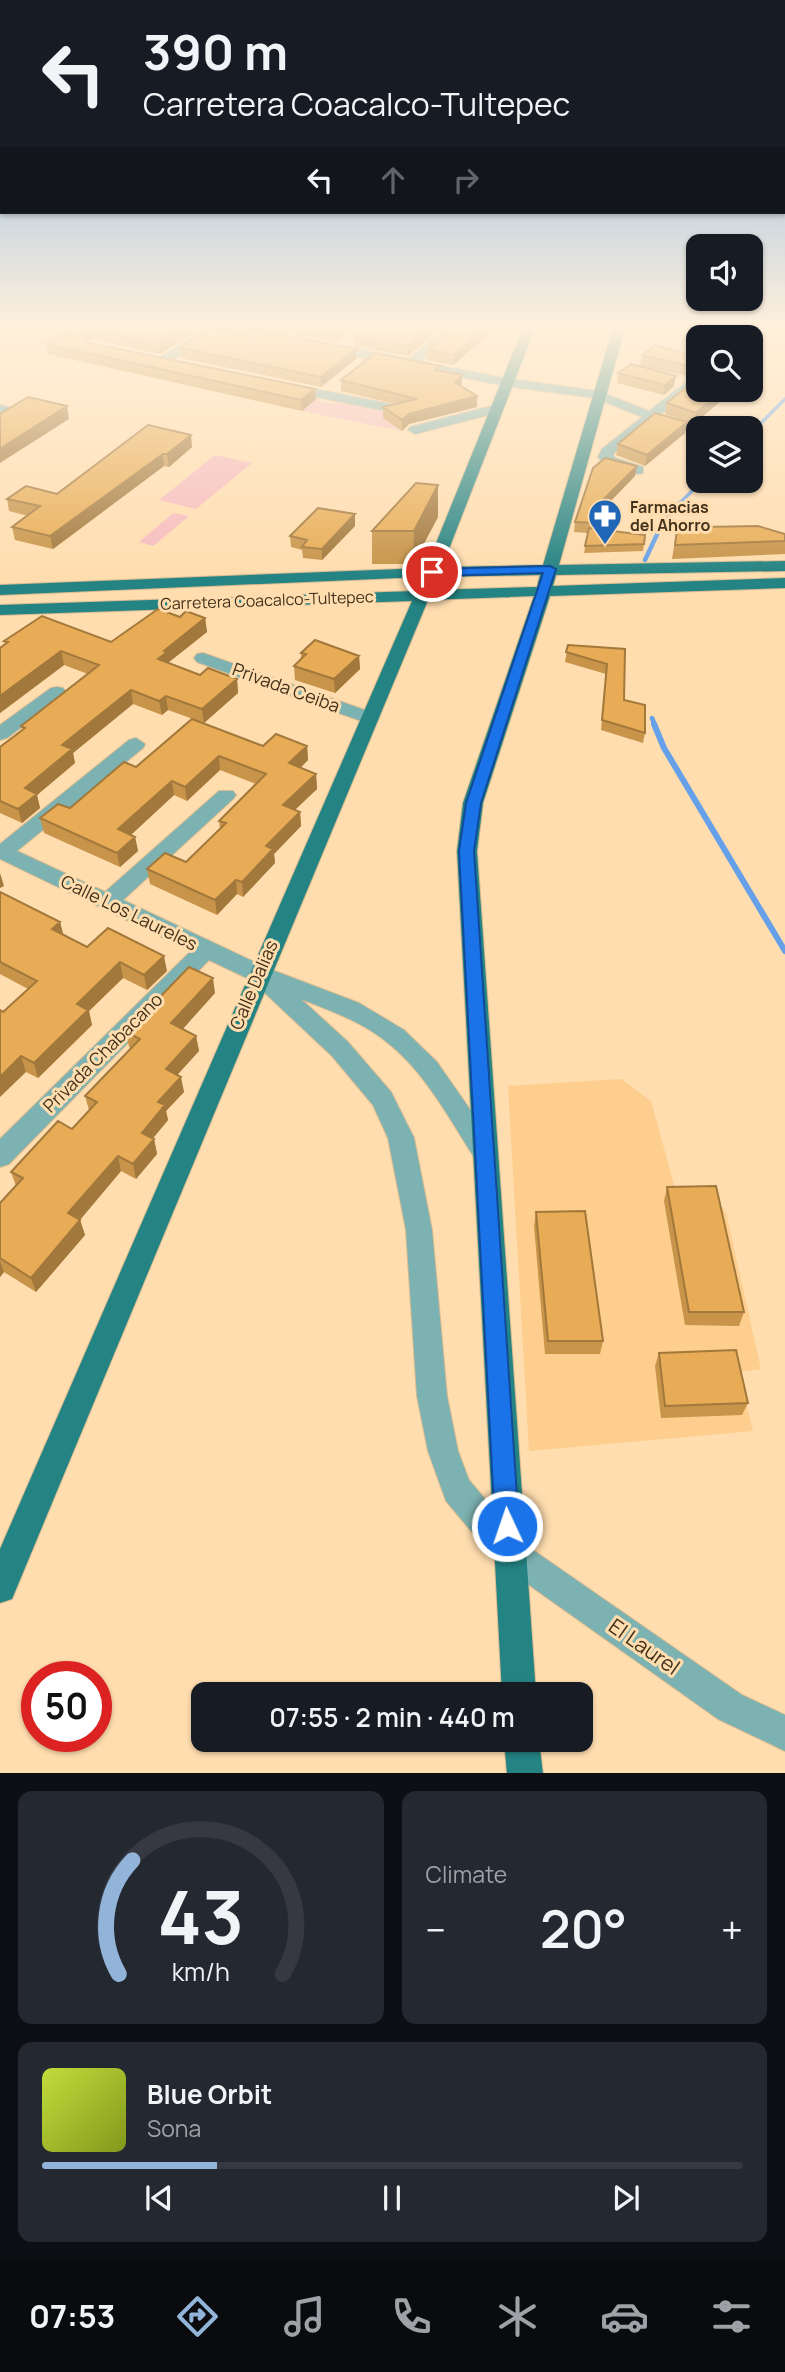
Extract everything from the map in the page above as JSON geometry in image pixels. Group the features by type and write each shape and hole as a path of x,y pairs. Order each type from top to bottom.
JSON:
{"main road":[{"name":"Calle Dalias","path":"0,1587 423,594 494,411"},
{"path":"518,1682 467,851 473,803 547,580 594,411"},
{"name":"Carretera Coacalco-Tultepec","path":"0,610 423,594 547,580 785,566"},
{"name":"Carretera Coacalco-Tultepec","path":"0,590 432,572 547,580 785,583"},
{"path":"98,607 100,586"},
{"path":"523,1752 525,1773"}],"street":[{"path":"415,430 488,411"},
{"path":"636,411 686,426"},
{"path":"638,470 605,457 607,452 657,411"},
{"name":"Privada Ceiba","path":"203,657 370,718"},
{"path":"0,734 57,692"},
{"path":"1,852 136,744"},
{"path":"108,902 226,795"},
{"name":"Calle Los Laureles","path":"1,852 259,974"},
{"name":"Privada Chabacano","path":"0,1156 206,949"},
{"path":"259,974 351,1009 396,1036 429,1069 485,1152"},
{"name":"El Laurel","path":"259,974 340,1049 382,1099 401,1138 419,1230 432,1396 443,1451 457,1490 509,1552 730,1707 785,1733"}],"shaded area":[{"path":"302,411 383,411 383,418 402,431"},
{"path":"215,455 252,463 196,509 159,500"},
{"path":"173,513 189,516 153,546 139,542"},
{"path":"621,1079 651,1101 676,1192 714,1196 726,1213 761,1369 739,1372 753,1431 529,1451 508,1086"}],"building":[{"path":"5,411 60,411 0,449 0,414"},
{"path":"388,411 421,411 409,414 402,420"},
{"path":"655,413 686,422 647,455 618,444"},
{"path":"148,425 191,435 50,536 12,527 40,506 7,499 26,486 57,494"},
{"path":"605,458 637,466 603,500 598,523 575,522 593,468"},
{"path":"416,483 438,485 414,531 372,531"},
{"path":"318,508 355,514 322,549 302,547 307,540 290,536"},
{"path":"678,523 699,523 701,527 758,526 785,534 785,541 675,545"},
{"path":"589,528 645,535 644,544 585,546"},
{"path":"158,609 180,617 186,611 205,618 158,659 200,675 208,668 237,679 202,709 166,696 159,701 131,690 62,745 72,749 25,788 37,794 18,809 0,801 0,747 25,728 21,726 99,665 61,651 0,696 0,648 8,642 4,641 42,616 111,642"},
{"path":"315,640 359,656 334,679 294,666 306,654 301,653"},
{"path":"568,645 625,649 624,700 645,705 645,733 602,720 607,664 566,652"},
{"path":"192,719 263,746 276,734 307,746 289,763 316,774 283,805 300,812 266,846 273,849 242,882 236,880 215,900 147,869 165,853 186,862 226,823 219,821 266,774 219,756 185,787 172,781 118,829 135,837 117,853 40,818 58,804 70,808 124,762 136,767"},
{"path":"0,892 60,922 52,929 87,947 108,928 164,956 144,975 120,962 77,1004 88,1010 34,1063 21,1056 0,1077 0,1010 3,1012 37,981 0,962"},
{"path":"189,967 213,978 171,1023 196,1036 166,1069 181,1077 158,1102 165,1105 142,1133 154,1139 133,1164 118,1156 68,1213 80,1220 31,1278 0,1258 0,1203 23,1178 11,1172 58,1121 72,1129 97,1102 85,1096 140,1039 126,1032"},
{"path":"716,1186 744,1312 689,1312 667,1187"},
{"path":"585,1211 603,1341 548,1341 536,1212"},
{"path":"736,1350 748,1403 665,1406 659,1353"}],"waterway":[{"path":"763,421 773,411"},
{"path":"680,503 690,493"},
{"path":"645,560 661,526 680,503"},
{"path":"652,718 655,725"},
{"path":"654,724 664,748 785,951"}],"place":[{"name":"Farmacias del Ahorro","path":"605,546"}],"route":[{"path":"432,572 550,569 473,803 467,851 507,1526"}]}
